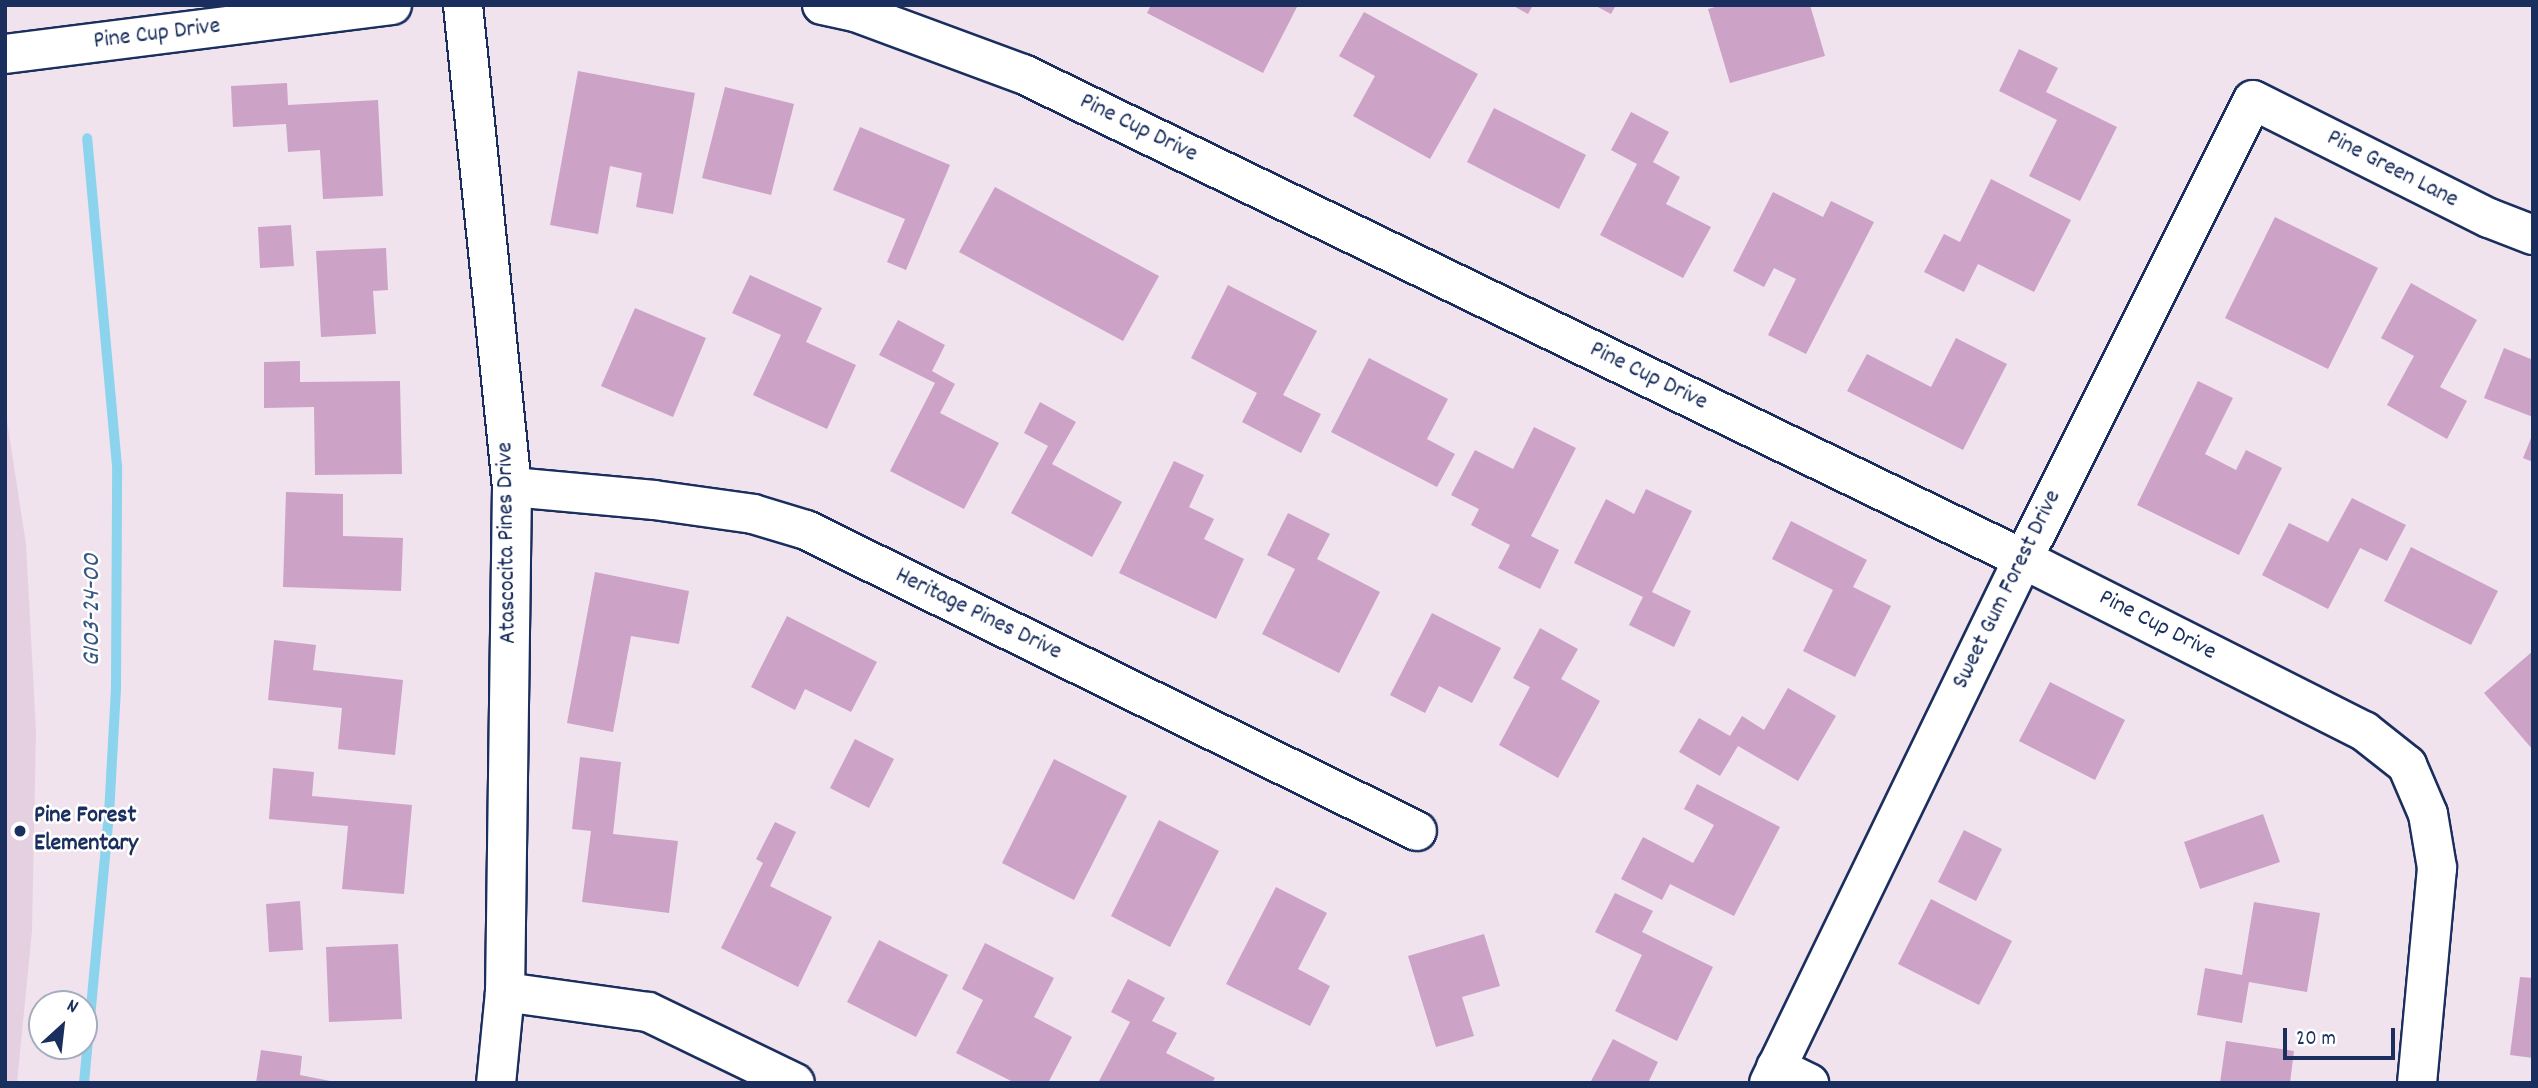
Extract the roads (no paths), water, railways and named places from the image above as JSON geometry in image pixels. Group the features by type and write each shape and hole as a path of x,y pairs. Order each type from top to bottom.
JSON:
{"street":[{"name":"Pine Cup Drive","path":"5,54 392,5"},
{"name":"Atascocita Pines Drive","path":"463,5 512,487 505,992 496,1083"},
{"name":"Pine Cup Drive","path":"822,5 855,12 1023,74 2023,559 2364,731 2407,765 2428,814 2437,868 2417,1083"},
{"name":"Sweet Gum Forest Drive","path":"1785,1077 2023,559 2253,100"},
{"name":"Pine Green Lane","path":"2253,100 2489,218 2533,235"},
{"name":"Heritage Pines Drive","path":"512,487 654,500 740,513 806,530 1417,831"},
{"path":"505,992 648,1012 795,1083"}],"waterway":[{"name":"G103-24-00","path":"84,1083 109,814 116,687 117,466 87,138"}],"place":[{"name":"Pine Forest Elementary","path":"20,831"}]}
